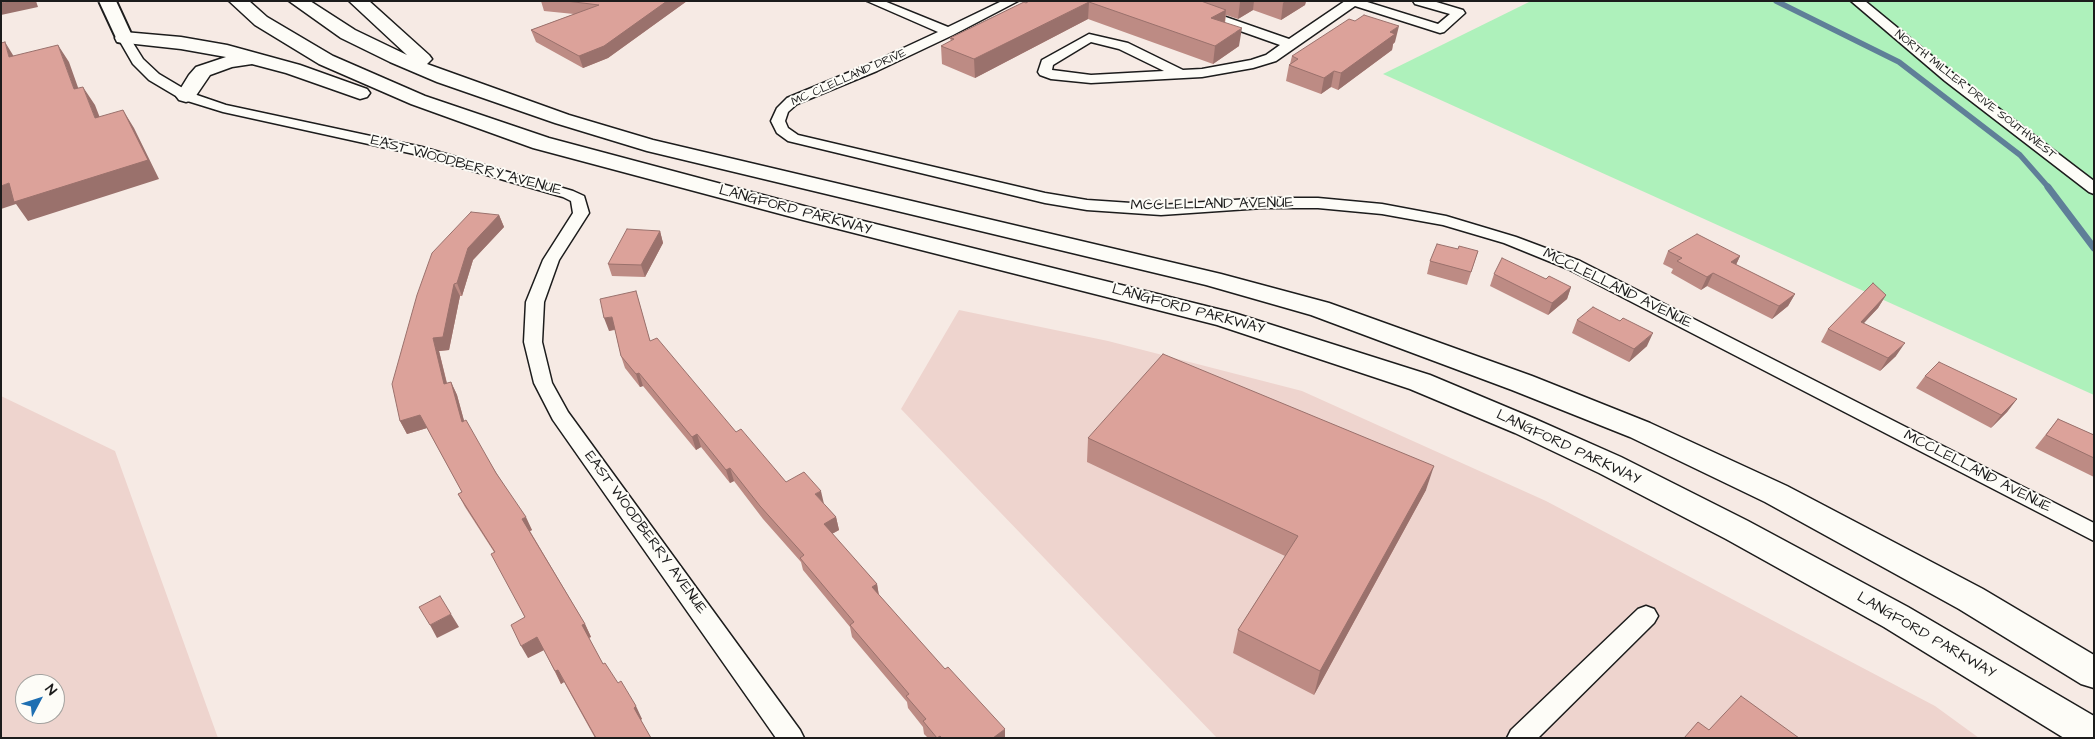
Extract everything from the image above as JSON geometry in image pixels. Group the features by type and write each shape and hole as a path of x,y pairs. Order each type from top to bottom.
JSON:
{"highway":[{"name":"LANGFORD PARKWAY","path":"238,1 262,21 326,60 418,100 541,143 802,213 1225,319 1420,382 1525,426 1610,465 1737,530 1896,617 2094,736"},
{"name":"LANGFORD PARKWAY","path":"298,1 348,34 397,58 444,78 562,119 647,145 1212,279 1329,313 1522,383 1631,427 1767,489 1971,599 2094,673"},
{"path":"358,1 444,78"},
{"path":"124,38 181,43 254,58 293,69 433,119 541,143"},
{"path":"186,96 203,71 228,62 254,58"}],"street":[{"name":"EAST WOODBERRY AVENUE","path":"107,1 124,38 138,61 154,77 186,96 223,108 417,150 568,194 578,199 581,213 550,260 535,302 533,342 543,383 560,415 791,738"},
{"path":"873,1 948,32"},
{"name":"MC CLELLAND DRIVE","path":"861,156 793,138 782,130 778,121 782,111 792,101 872,68 1012,1"},
{"path":"1168,1 1290,44"},
{"path":"1181,74 1124,46 1089,38 1048,63 1045,72 1051,75 1091,79 1181,74 1227,70 1271,58 1354,2 1440,29 1459,13 1419,1"},
{"name":"NORTH MILLER DRIVE SOUTHWEST","path":"1857,1 1950,78 2094,189"},
{"name":"MCCLELLAND AVENUE","path":"861,156 1045,198 1087,205 1160,210 1263,203 1318,203 1391,211 1446,221 1510,240 1574,265 2094,533"},
{"path":"1520,738 1646,616"}],"shaded area":[{"path":"959,310 1108,341 1302,391 1546,501 1935,706 1979,738 1217,738 901,409"},
{"path":"1,396 115,451 218,738 1,738"}],"green space":[{"path":"1531,1 2094,1 2094,395 1383,74"}],"building":[{"path":"566,1 667,1 604,46 579,56 531,30 599,5"},
{"path":"1029,1 1201,1 1226,10 1211,18 1242,28 1215,46 1089,2 974,59 941,46 954,39 950,38"},
{"path":"1364,15 1399,26 1390,32 1395,34 1341,73 1334,71 1324,78 1289,65 1298,59 1292,56 1349,19 1355,21"},
{"path":"5,42 9,57 58,45 74,89 83,87 95,118 123,110 148,160 14,202 9,183 1,186 1,43"},
{"path":"471,212 499,215 468,248 457,283 454,284 443,337 433,338 444,384 451,382 462,422 466,420 496,473 526,517 522,519 585,624 582,625 603,664 605,663 618,683 621,681 636,706 634,708 651,738 596,738 558,670 555,671 537,637 521,646 511,625 525,617 491,554 495,552 458,494 462,492 420,415 400,421 392,384 417,295 432,253"},
{"path":"627,229 660,231 641,265 608,264"},
{"path":"1697,234 1740,256 1731,262 1795,294 1779,306 1713,273 1707,277 1677,261 1682,258 1668,251"},
{"path":"1437,244 1458,249 1459,246 1478,251 1471,272 1430,261"},
{"path":"1502,258 1546,279 1549,276 1571,287 1552,303 1494,274"},
{"path":"1873,283 1886,295 1861,322 1905,343 1888,358 1828,329"},
{"path":"636,291 650,341 657,338 736,432 741,429 786,482 804,472 821,491 815,494 836,517 824,524 877,584 872,587 945,669 948,667 1005,729 993,738 942,738 940,736 937,738 923,721 926,719 906,696 909,694 850,625 854,622 800,558 804,555 760,506 730,468 726,470 697,434 692,437 639,373 636,374 621,356 612,317 604,318 600,299"},
{"path":"1593,307 1620,321 1623,318 1653,333 1634,349 1577,320"},
{"path":"1163,354 1434,466 1320,671 1238,630 1298,536 1088,438"},
{"path":"1939,362 2017,399 2001,415 1925,376"},
{"path":"2058,419 2094,435 2094,458 2046,435"},
{"path":"440,596 451,614 430,625 419,607"},
{"path":"1741,696 1799,738 1684,738 1698,722 1709,730"}],"waterway":[{"path":"1776,1 1899,62 2020,155 2049,188"},
{"path":"2048,187 2094,248"}]}
